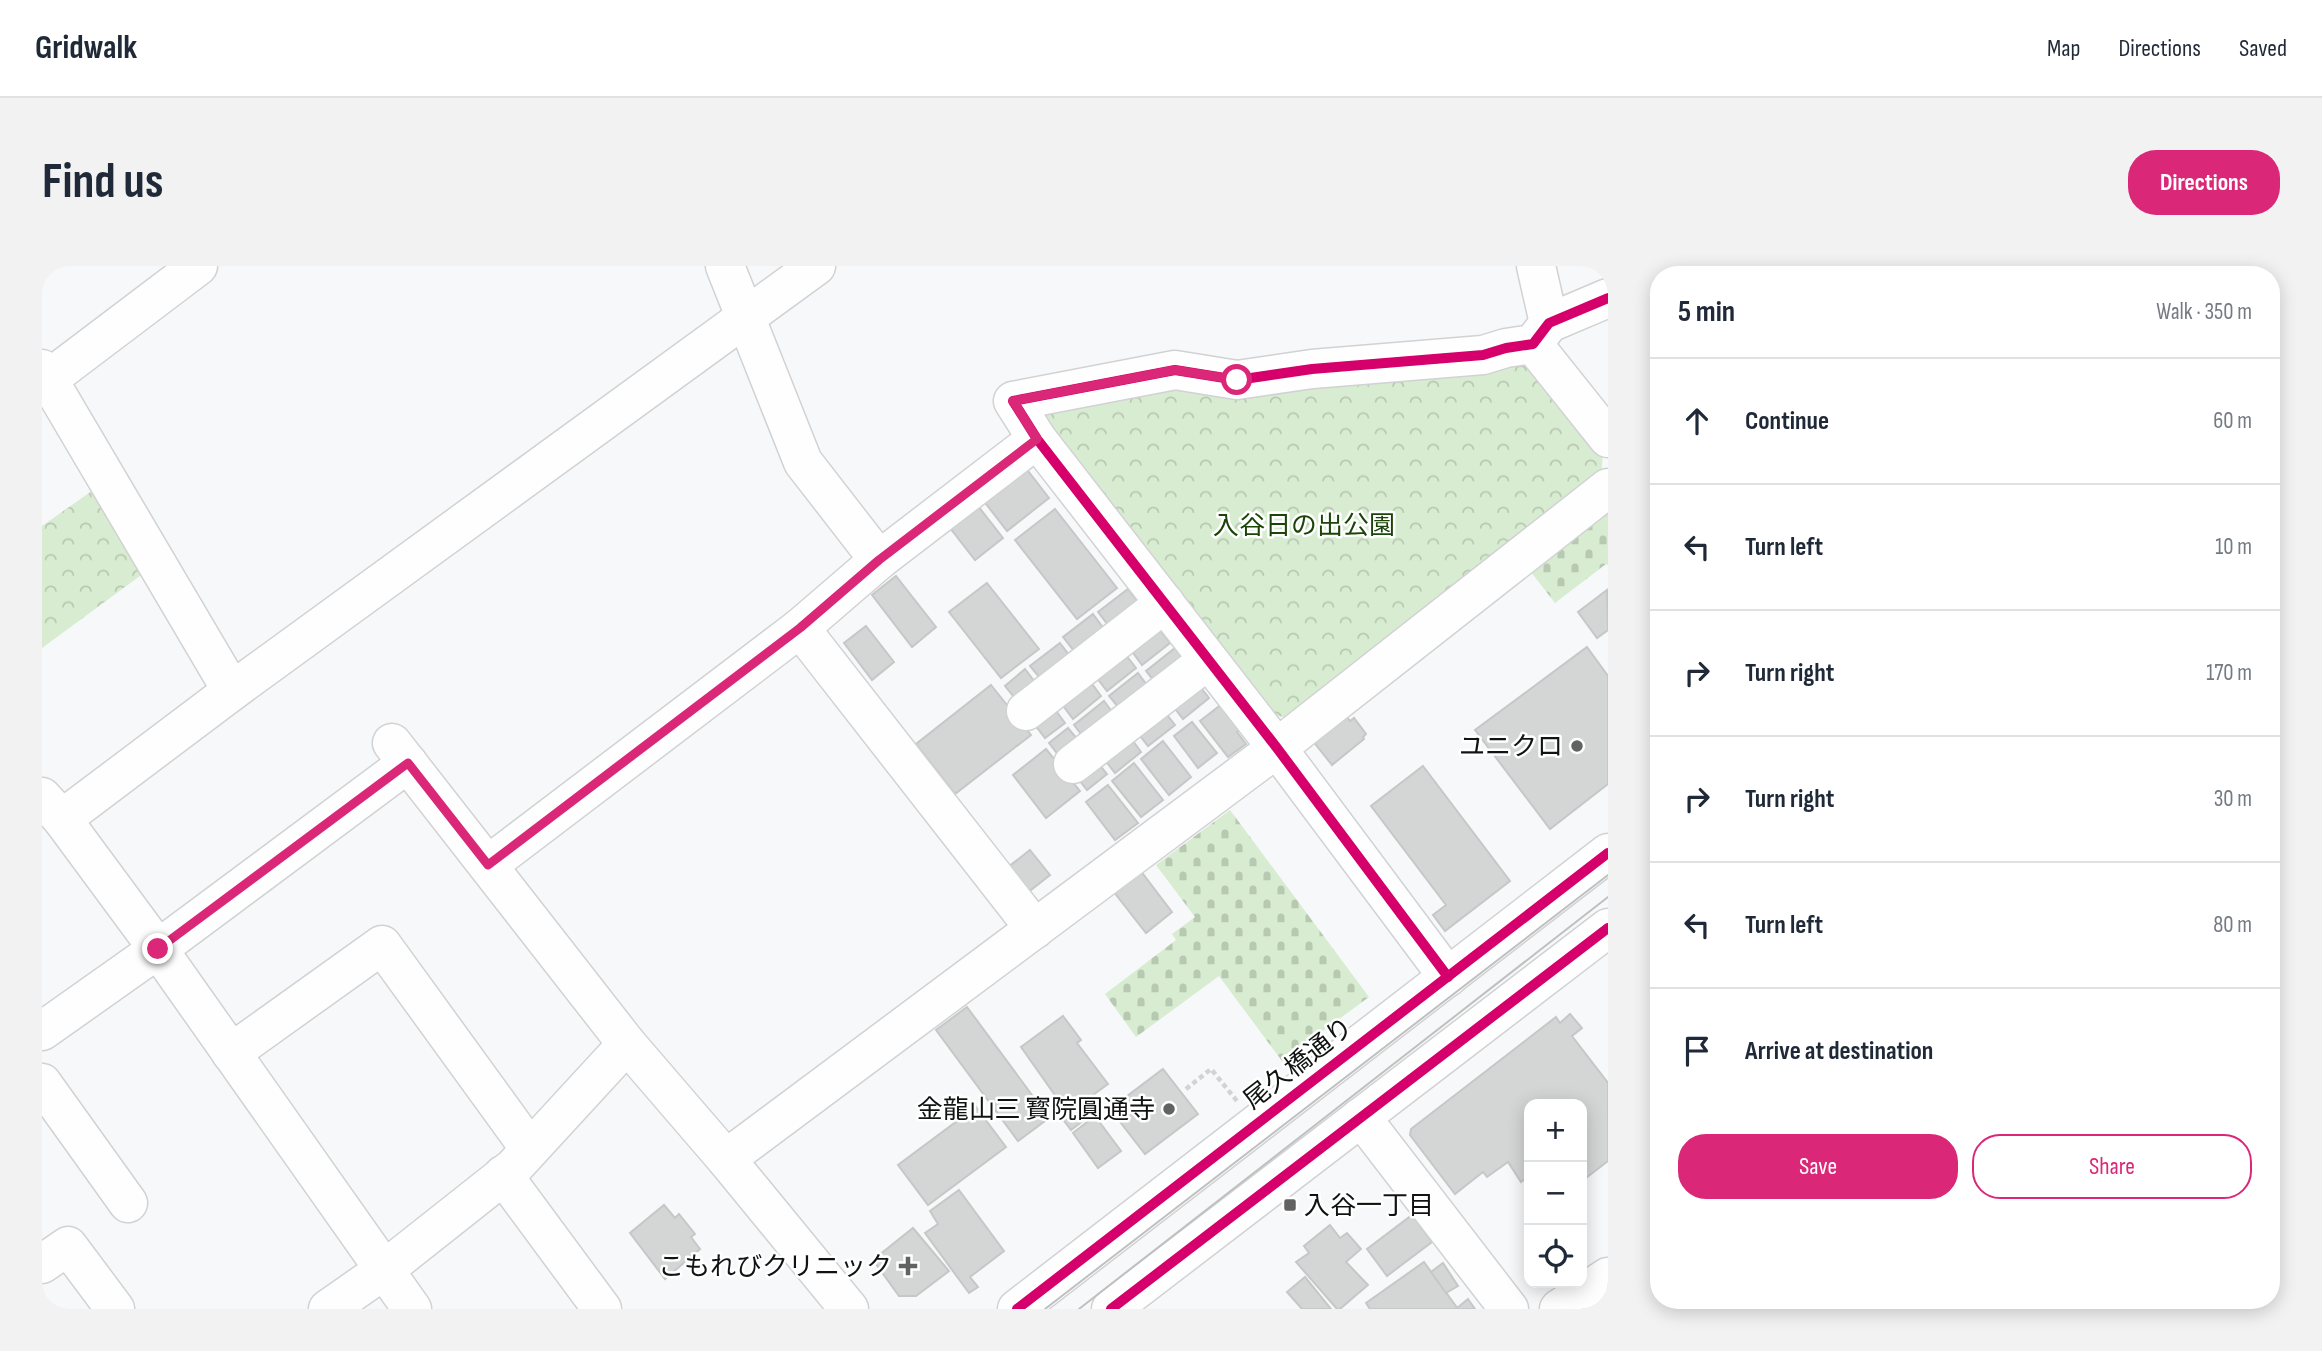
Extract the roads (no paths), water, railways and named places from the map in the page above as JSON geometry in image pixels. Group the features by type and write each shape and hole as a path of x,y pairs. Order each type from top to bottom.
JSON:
{"street":[{"path":"725,266 803,462 879,560"},
{"path":"412,1309 158,949 52,808 232,691 816,266"},
{"path":"1536,266 1541,333 1608,438"},
{"path":"191,268 44,377 232,691"},
{"path":"1448,977 1276,748 1037,439 1013,401 1175,370 1237,380 1312,369 1483,355 1541,333 1608,298"},
{"path":"488,865 800,628 879,560 1037,439"},
{"path":"726,1159 1276,748 1608,488"},
{"path":"1026,711 1164,603"},
{"path":"800,628 1035,929"},
{"path":"1073,764 1208,660"},
{"path":"42,1031 158,949 400,753 627,1044 849,1309"},
{"name":"尾久橋通り","path":"1017,1309 1608,853"},
{"path":"1111,1309 1608,928"},
{"path":"231,1053 382,945 530,1149"},
{"path":"328,1309 384,1270 503,1175 627,1044"},
{"path":"42,1083 128,1203"},
{"path":"1361,1117 1509,1309"},
{"path":"503,1175 602,1309"},
{"path":"42,1264 68,1246 115,1309"},
{"path":"1559,1309 1608,1277"}],"tram line":[{"path":"1045,1309 1608,875"},
{"path":"1079,1309 1608,897"}],"place":[{"name":"ユニクロ","path":"1577,746"},
{"name":"金龍山三 寳院圓通寺","path":"1169,1109"},
{"name":"入谷一丁目","path":"1290,1205"},
{"name":"こもれびクリニック","path":"908,1266"}],"park label":[{"name":"入谷日の出公園","path":"1304,525"}]}
